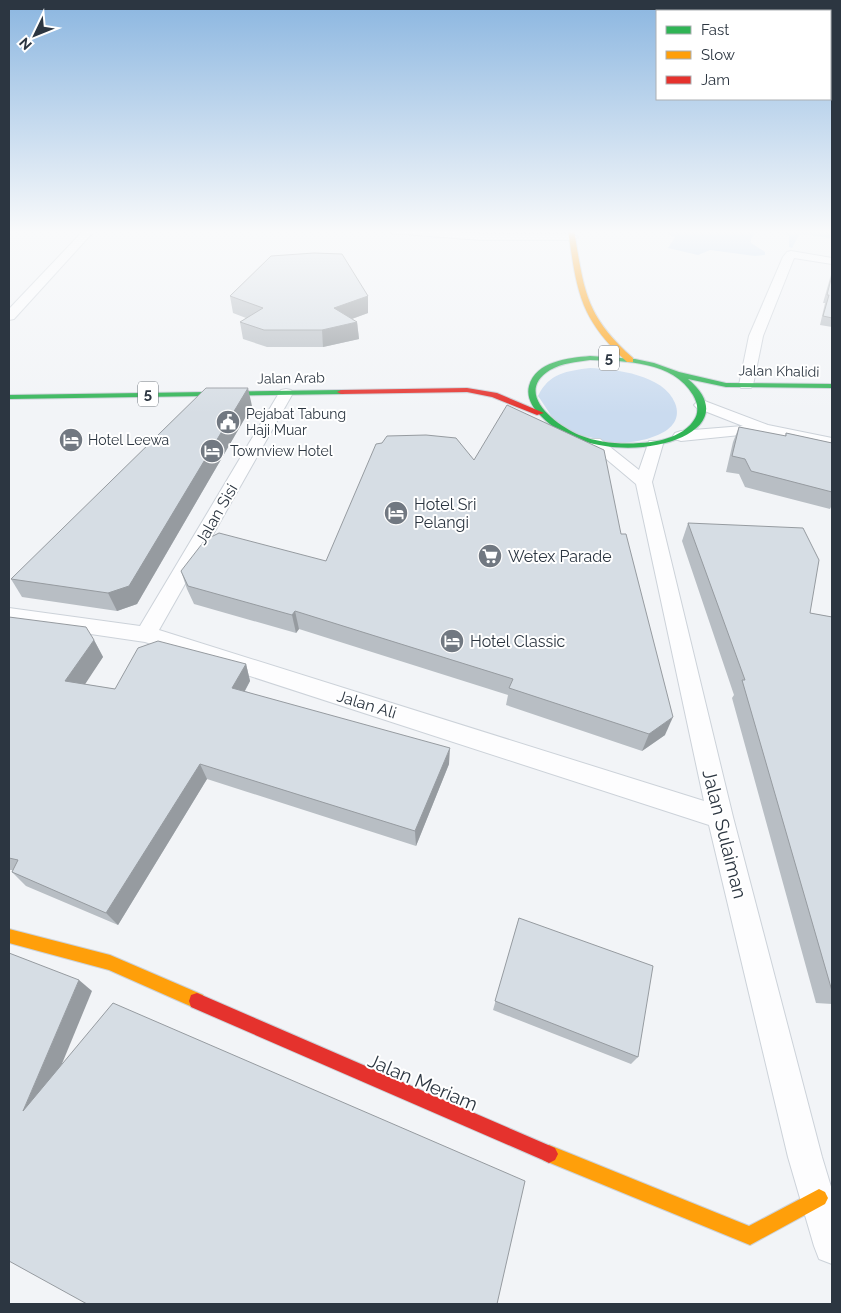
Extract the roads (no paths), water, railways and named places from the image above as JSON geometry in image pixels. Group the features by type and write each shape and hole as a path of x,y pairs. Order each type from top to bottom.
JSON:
{"main road":[{"path":"583,291 598,335 630,360"},
{"path":"558,365 584,349"},
{"name":"5","path":"526,376 543,372 558,365 590,358 630,360 676,374 726,385"},
{"path":"540,413 533,402 532,391 535,381 543,372"},
{"path":"676,374 692,386 701,403 701,417 694,427 681,436"},
{"name":"5","path":"467,390 502,383"},
{"name":"Jalan Khalidi","path":"726,385 832,386"},
{"name":"5","path":"701,403 704,396 726,385"},
{"name":"Jalan Arab","path":"9,397 467,390 494,395 540,413 553,424 571,434 594,442 628,446 655,444 681,436"},
{"name":"Jalan Meriam","path":"9,936 118,966 328,1060 750,1236 819,1198"}],"street":[{"path":"9,316 32,291"},
{"path":"746,385 756,336 774,291"},
{"name":"Jalan Sisi","path":"146,634 286,393"},
{"path":"701,403 764,429 832,443"},
{"path":"681,436 764,429"},
{"path":"594,442 644,482 655,444"},
{"name":"Jalan Sulaiman","path":"644,482 720,817 805,1157 832,1246"},
{"name":"Jalan Ali","path":"9,614 146,634 720,817"}],"place":[{"name":"Pejabat Tabung Haji Muar","path":"228,422"},
{"name":"Hotel Leewa","path":"71,440"},
{"name":"Townview Hotel","path":"212,451"},
{"name":"Hotel Sri Pelangi","path":"396,513"},
{"name":"Wetex Parade","path":"490,556"},
{"name":"Hotel Classic","path":"452,641"}]}
